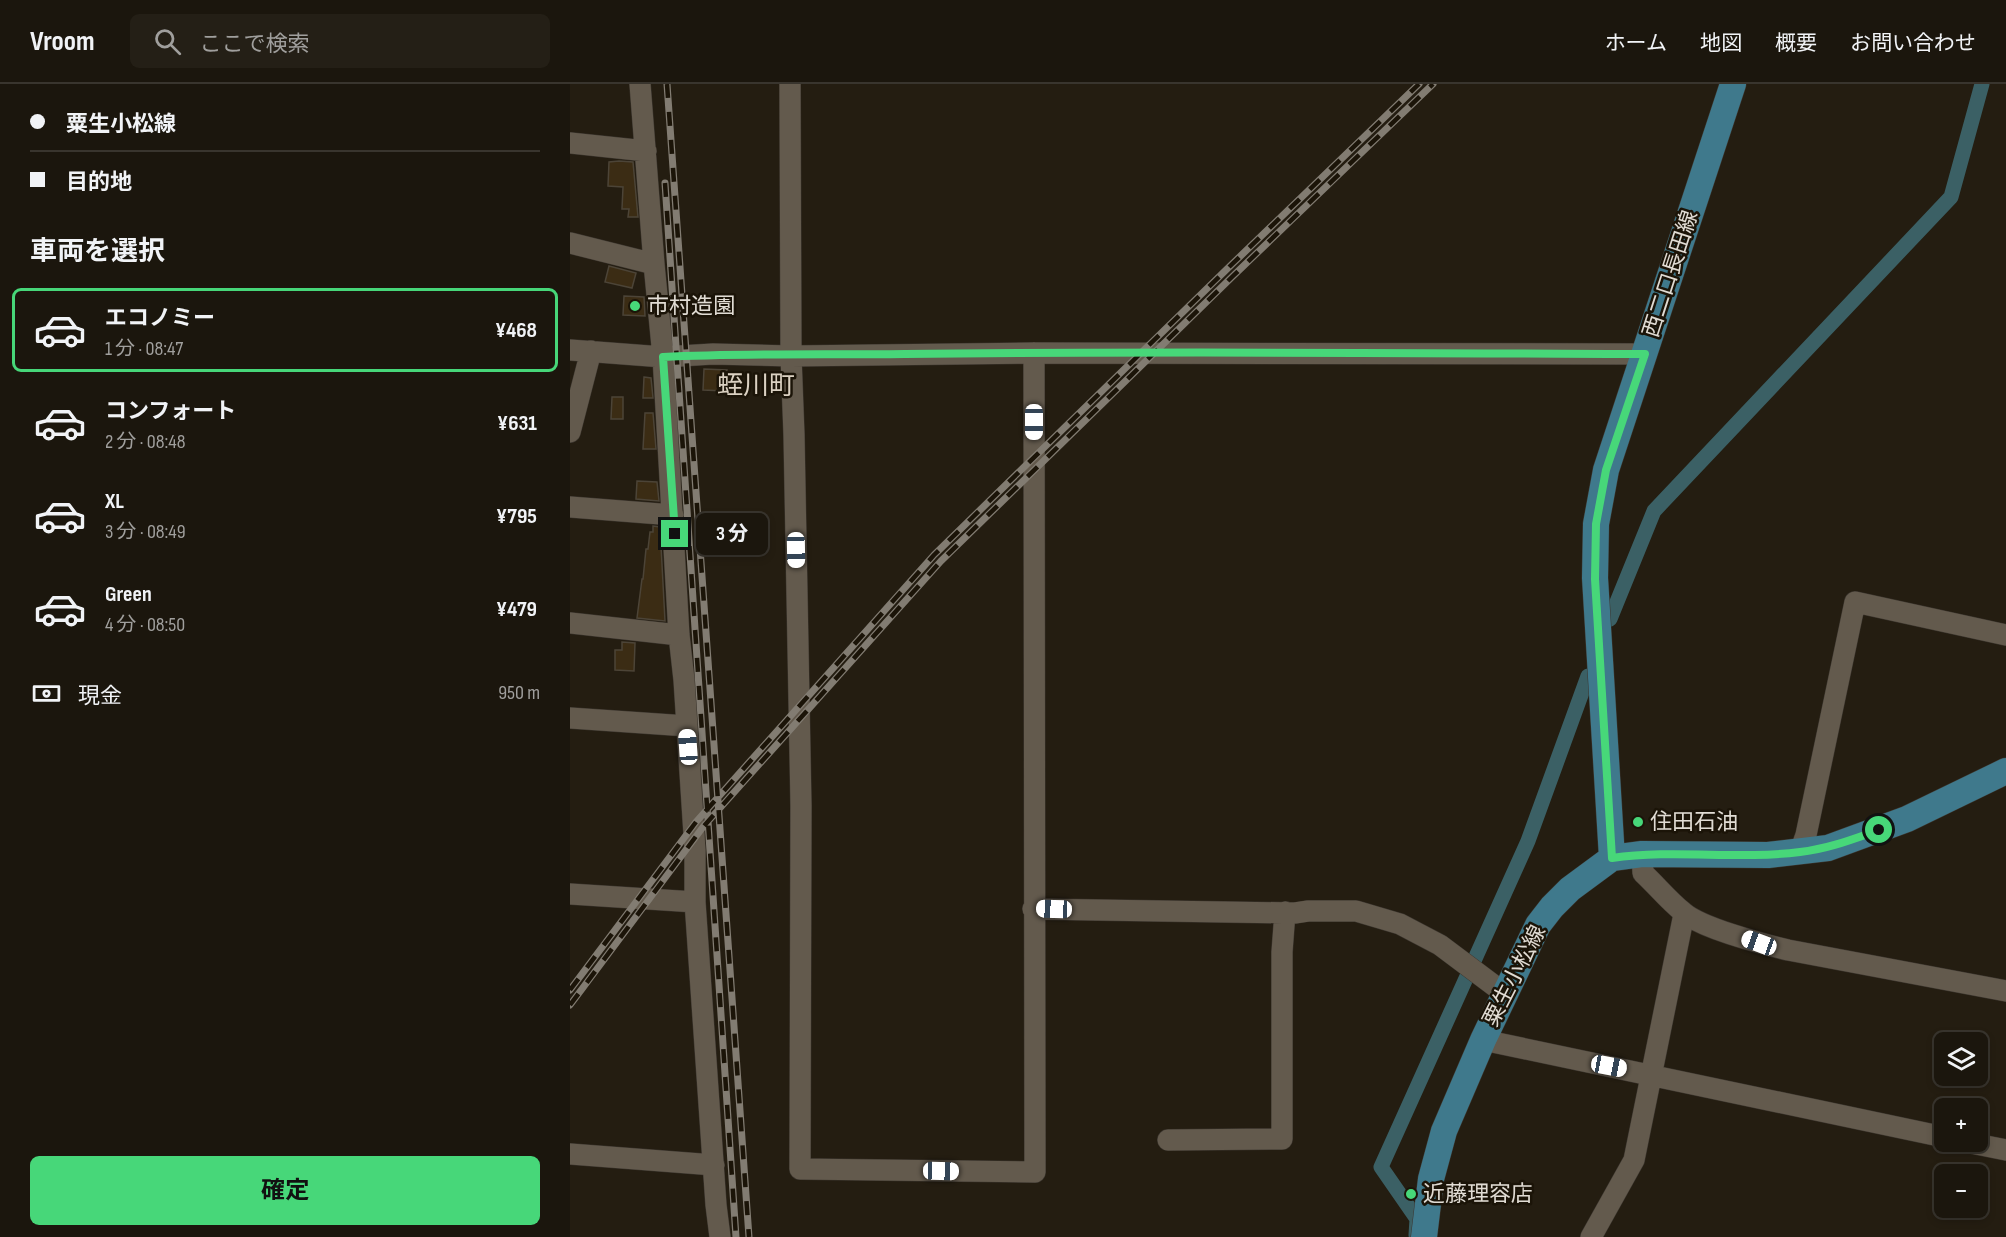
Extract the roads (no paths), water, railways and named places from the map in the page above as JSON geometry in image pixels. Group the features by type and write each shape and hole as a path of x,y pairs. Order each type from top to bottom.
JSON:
{"main road":[{"name":"西二口長田線","path":"1612,858 1595,579 1596,524 1606,470 1733,84"},
{"name":"粟生小松線","path":"1424,1237 1431,1179 1444,1131 1504,993 1538,925 1552,907 1570,890 1612,858 1642,854 1768,855 1828,848 1898,823 2006,771"}],"street":[{"path":"640,84 663,357 679,635 696,861 695,902 720,1237"},
{"path":"790,84 791,356 801,806 801,1169 1035,1172 1034,353"},
{"path":"570,143 646,151"},
{"path":"570,243 654,264"},
{"path":"570,432 580,351 663,357 713,354 791,356 1034,353 1645,354"},
{"path":"570,507 673,515"},
{"path":"1800,852 1806,835 1855,602 2006,636"},
{"path":"570,623 679,635"},
{"path":"570,718 687,726"},
{"path":"1642,854 1643,873 1684,914 1702,922 1759,943 1788,950 2006,991"},
{"path":"570,894 695,902"},
{"path":"1033,909 1160,912 1356,910 1400,924 1440,945 1504,993"},
{"path":"1168,1140 1281,1139 1284,912"},
{"path":"1591,1237 1634,1160 1684,914"},
{"path":"1483,1040 1934,1135"},
{"path":"1988,1146 2006,1150"},
{"path":"570,1154 714,1165"}],"waterway":[{"path":"1610,619 1654,511 1951,197 1982,84"},
{"path":"1474,961 1528,841 1588,676"},
{"path":"1416,1235 1417,1219 1381,1167 1468,974"}],"railway":[{"path":"667,84 749,1237"},
{"path":"570,990 696,822 934,555 1419,84"},
{"path":"570,1005 703,827 941,561 1433,84"},
{"path":"665,183 736,1237"}],"place":[{"name":"市村造園","path":"635,306"},
{"name":"住田石油","path":"1638,822"},
{"name":"近藤理容店","path":"1411,1194"}],"district":[{"name":"蛭川町","path":"756,386"}]}
